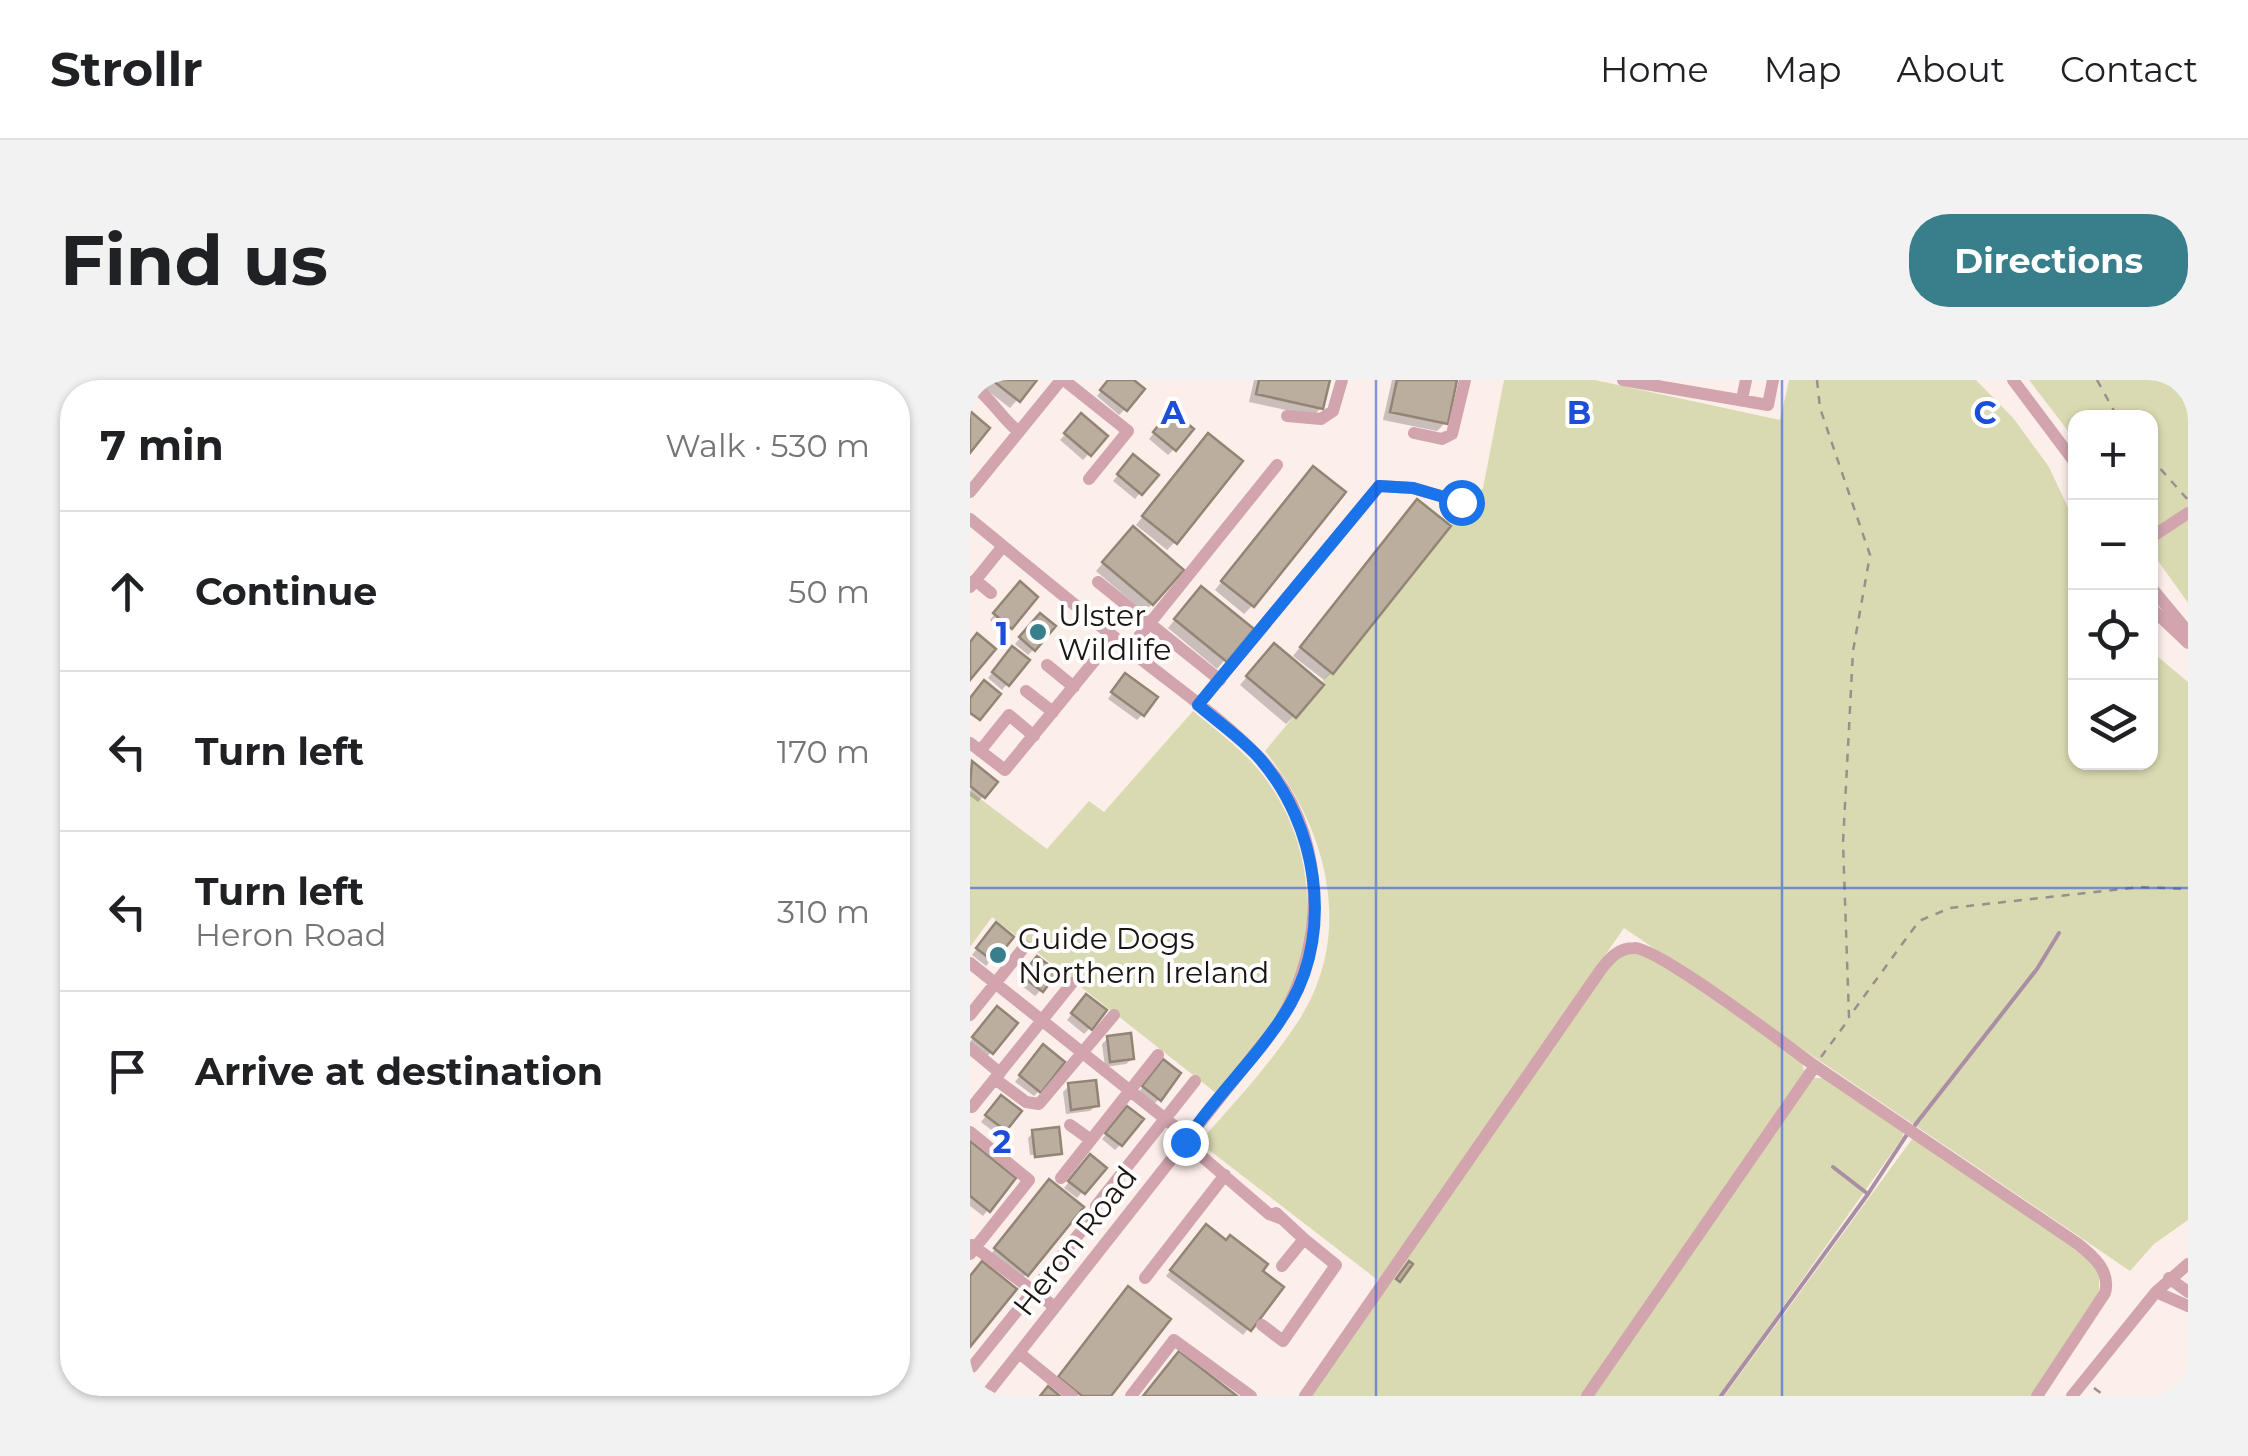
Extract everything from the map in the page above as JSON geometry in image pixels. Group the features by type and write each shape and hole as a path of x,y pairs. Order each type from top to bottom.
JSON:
{"street":[{"path":"970,492 1062,380 1128,432 1089,479"},
{"path":"1287,416 1321,419 1333,411 1342,380"},
{"path":"1414,433 1442,439 1452,434 1466,380"},
{"path":"1624,380 1768,405 1773,380"},
{"path":"1742,399 1746,380"},
{"path":"2013,380 2068,453"},
{"path":"970,383 1001,407 1004,420 1018,432"},
{"path":"1129,649 1277,465"},
{"path":"1198,705 1379,486 1413,488 1461,502"},
{"path":"2158,533 2188,513"},
{"name":"Heron Road","path":"970,519 1259,758 1281,789 1310,854 1314,905 1307,961 1292,1001 984,1396"},
{"path":"991,593 973,583 1003,546"},
{"path":"1098,582 1220,680"},
{"path":"2153,590 2188,632"},
{"path":"2158,614 2188,643"},
{"path":"1034,736 1009,715 975,747 1005,770 1034,736 1114,637"},
{"path":"1047,665 1074,687"},
{"path":"1026,691 1053,712"},
{"path":"970,1015 1025,946"},
{"path":"1304,1396 1611,956 1621,950 1644,949 2078,1244 2105,1274 2107,1285 2096,1311 2037,1396"},
{"path":"970,963 1166,1118 1269,1214 1280,1218 1336,1265 1283,1341 1262,1324"},
{"path":"972,1107 1072,984"},
{"path":"970,1048 1026,1102 1039,1104 1114,1015"},
{"path":"1061,1178 1158,1055"},
{"path":"1586,1396 1817,1063"},
{"path":"1096,1206 1195,1081"},
{"path":"1070,1125 1091,1140"},
{"path":"970,1132 1030,1180 972,1248 1054,1307"},
{"path":"1145,1278 1223,1173"},
{"path":"972,1367 1090,1220"},
{"path":"1282,1266 1304,1239"},
{"path":"2072,1396 2156,1292 2188,1264"},
{"path":"2169,1278 2188,1292"},
{"path":"2156,1292 2188,1306"},
{"path":"1130,1396 1174,1340 1251,1396"},
{"path":"1018,1353 1072,1396"}],"path":[{"path":"1817,380 1820,408 1870,554 1853,651 1844,806 1850,1018"},
{"path":"2097,380 2114,410"},
{"path":"2158,465 2188,500"},
{"path":"1817,1063 1926,915 1950,908 2140,887 2188,890"}],"green space":[{"path":"1504,380 1595,380 1780,420 1789,380 1976,380 2014,419 2049,467 2068,508 2068,770 2158,770 2158,657 2188,682 2188,1220 2154,1244 2130,1271 1624,928 1379,1281 1209,1150 1202,1139 1265,1067 1299,1020 1316,986 1326,951 1329,916 1318,846 1304,813 1265,751 1483,488"},
{"path":"2029,380 2188,380 2188,603 2158,561 2158,410 2068,410 2068,431"},
{"path":"1193,711 1247,757 1280,802 1303,863 1307,895 1301,959 1290,991 1267,1030 1216,1093 992,917 970,947 970,791 1047,849 1089,801 1104,812"},
{"path":"1625,952 1652,957 1802,1062 1805,1074 1583,1396 1310,1396 1613,959"},
{"path":"1812,1078 1829,1078 1904,1128 1903,1137 1720,1396 1589,1396"},
{"path":"1915,1135 2076,1246 2099,1271 2099,1296 2033,1396 1724,1396"}],"building":[{"path":"992,380 1037,380 1020,402"},
{"path":"1108,380 1134,380 1145,389 1127,411 1100,390"},
{"path":"1259,380 1330,380 1323,409 1256,394"},
{"path":"1397,380 1457,380 1448,424 1390,412"},
{"path":"1171,410 1194,429 1176,451 1153,432"},
{"path":"970,411 990,428 970,453"},
{"path":"1081,413 1108,436 1091,456 1064,433"},
{"path":"1208,433 1243,461 1177,544 1142,516"},
{"path":"1133,454 1159,475 1142,495 1117,474"},
{"path":"1313,466 1346,492 1254,607 1221,581"},
{"path":"1417,499 1451,526 1333,674 1300,647"},
{"path":"1133,526 1184,570 1153,605 1102,562"},
{"path":"1020,581 1038,597 1012,629 993,613"},
{"path":"1201,586 1254,629 1227,662 1174,619"},
{"name":"Ulster Wildlife","path":"1040,613 1056,626 1035,651 1019,637"},
{"path":"977,633 996,649 970,680 970,642"},
{"path":"1274,643 1324,685 1296,718 1246,676"},
{"path":"1012,646 1030,660 1009,686 992,672"},
{"path":"1125,673 1158,697 1144,716 1111,692"},
{"path":"984,680 1001,694 980,720 970,713 970,698"},
{"path":"972,761 998,782 985,798 970,786"},
{"path":"996,922 1014,937 994,962 976,948"},
{"path":"1037,956 1058,972 1043,992 1021,976"},
{"path":"1086,994 1107,1010 1092,1030 1071,1013"},
{"path":"997,1006 1018,1023 993,1054 972,1037"},
{"path":"1131,1033 1134,1059 1110,1062 1107,1036"},
{"path":"1043,1044 1065,1062 1041,1093 1019,1075"},
{"path":"1163,1059 1181,1073 1161,1101 1142,1086"},
{"path":"1096,1080 1099,1106 1071,1110 1068,1083"},
{"path":"1001,1095 1022,1111 1006,1131 985,1115"},
{"path":"1127,1106 1144,1119 1122,1146 1105,1133"},
{"path":"1059,1127 1062,1154 1035,1157 1032,1130"},
{"path":"970,1141 1016,1178 990,1212 970,1196"},
{"path":"1090,1154 1107,1168 1085,1194 1068,1181"},
{"path":"1049,1179 1084,1207 1028,1276 994,1248"},
{"path":"1206,1224 1226,1240 1230,1235 1268,1264 1263,1271 1284,1287 1251,1331 1170,1270"},
{"path":"982,1261 1017,1289 970,1347 970,1276"},
{"path":"1409,1261 1413,1264 1400,1282 1396,1279"},
{"path":"1128,1286 1171,1319 1111,1396 1082,1396 1058,1377"},
{"path":"1179,1351 1237,1396 1143,1396"},
{"path":"1048,1386 1060,1396 1040,1396"}],"waterway":[{"path":"1915,1125 2037,969 2059,933"},
{"path":"1868,1194 1908,1133"},
{"path":"1721,1396 1868,1194 1833,1167"}],"place":[{"name":"Ulster Wildlife","path":"1038,632"},
{"name":"Guide Dogs Northern Ireland","path":"998,955"}],"route":[{"path":"1185,1142 1292,1001 1307,961 1314,905 1310,854 1281,789 1259,758 1198,705 1379,486 1413,488 1461,502"}]}
